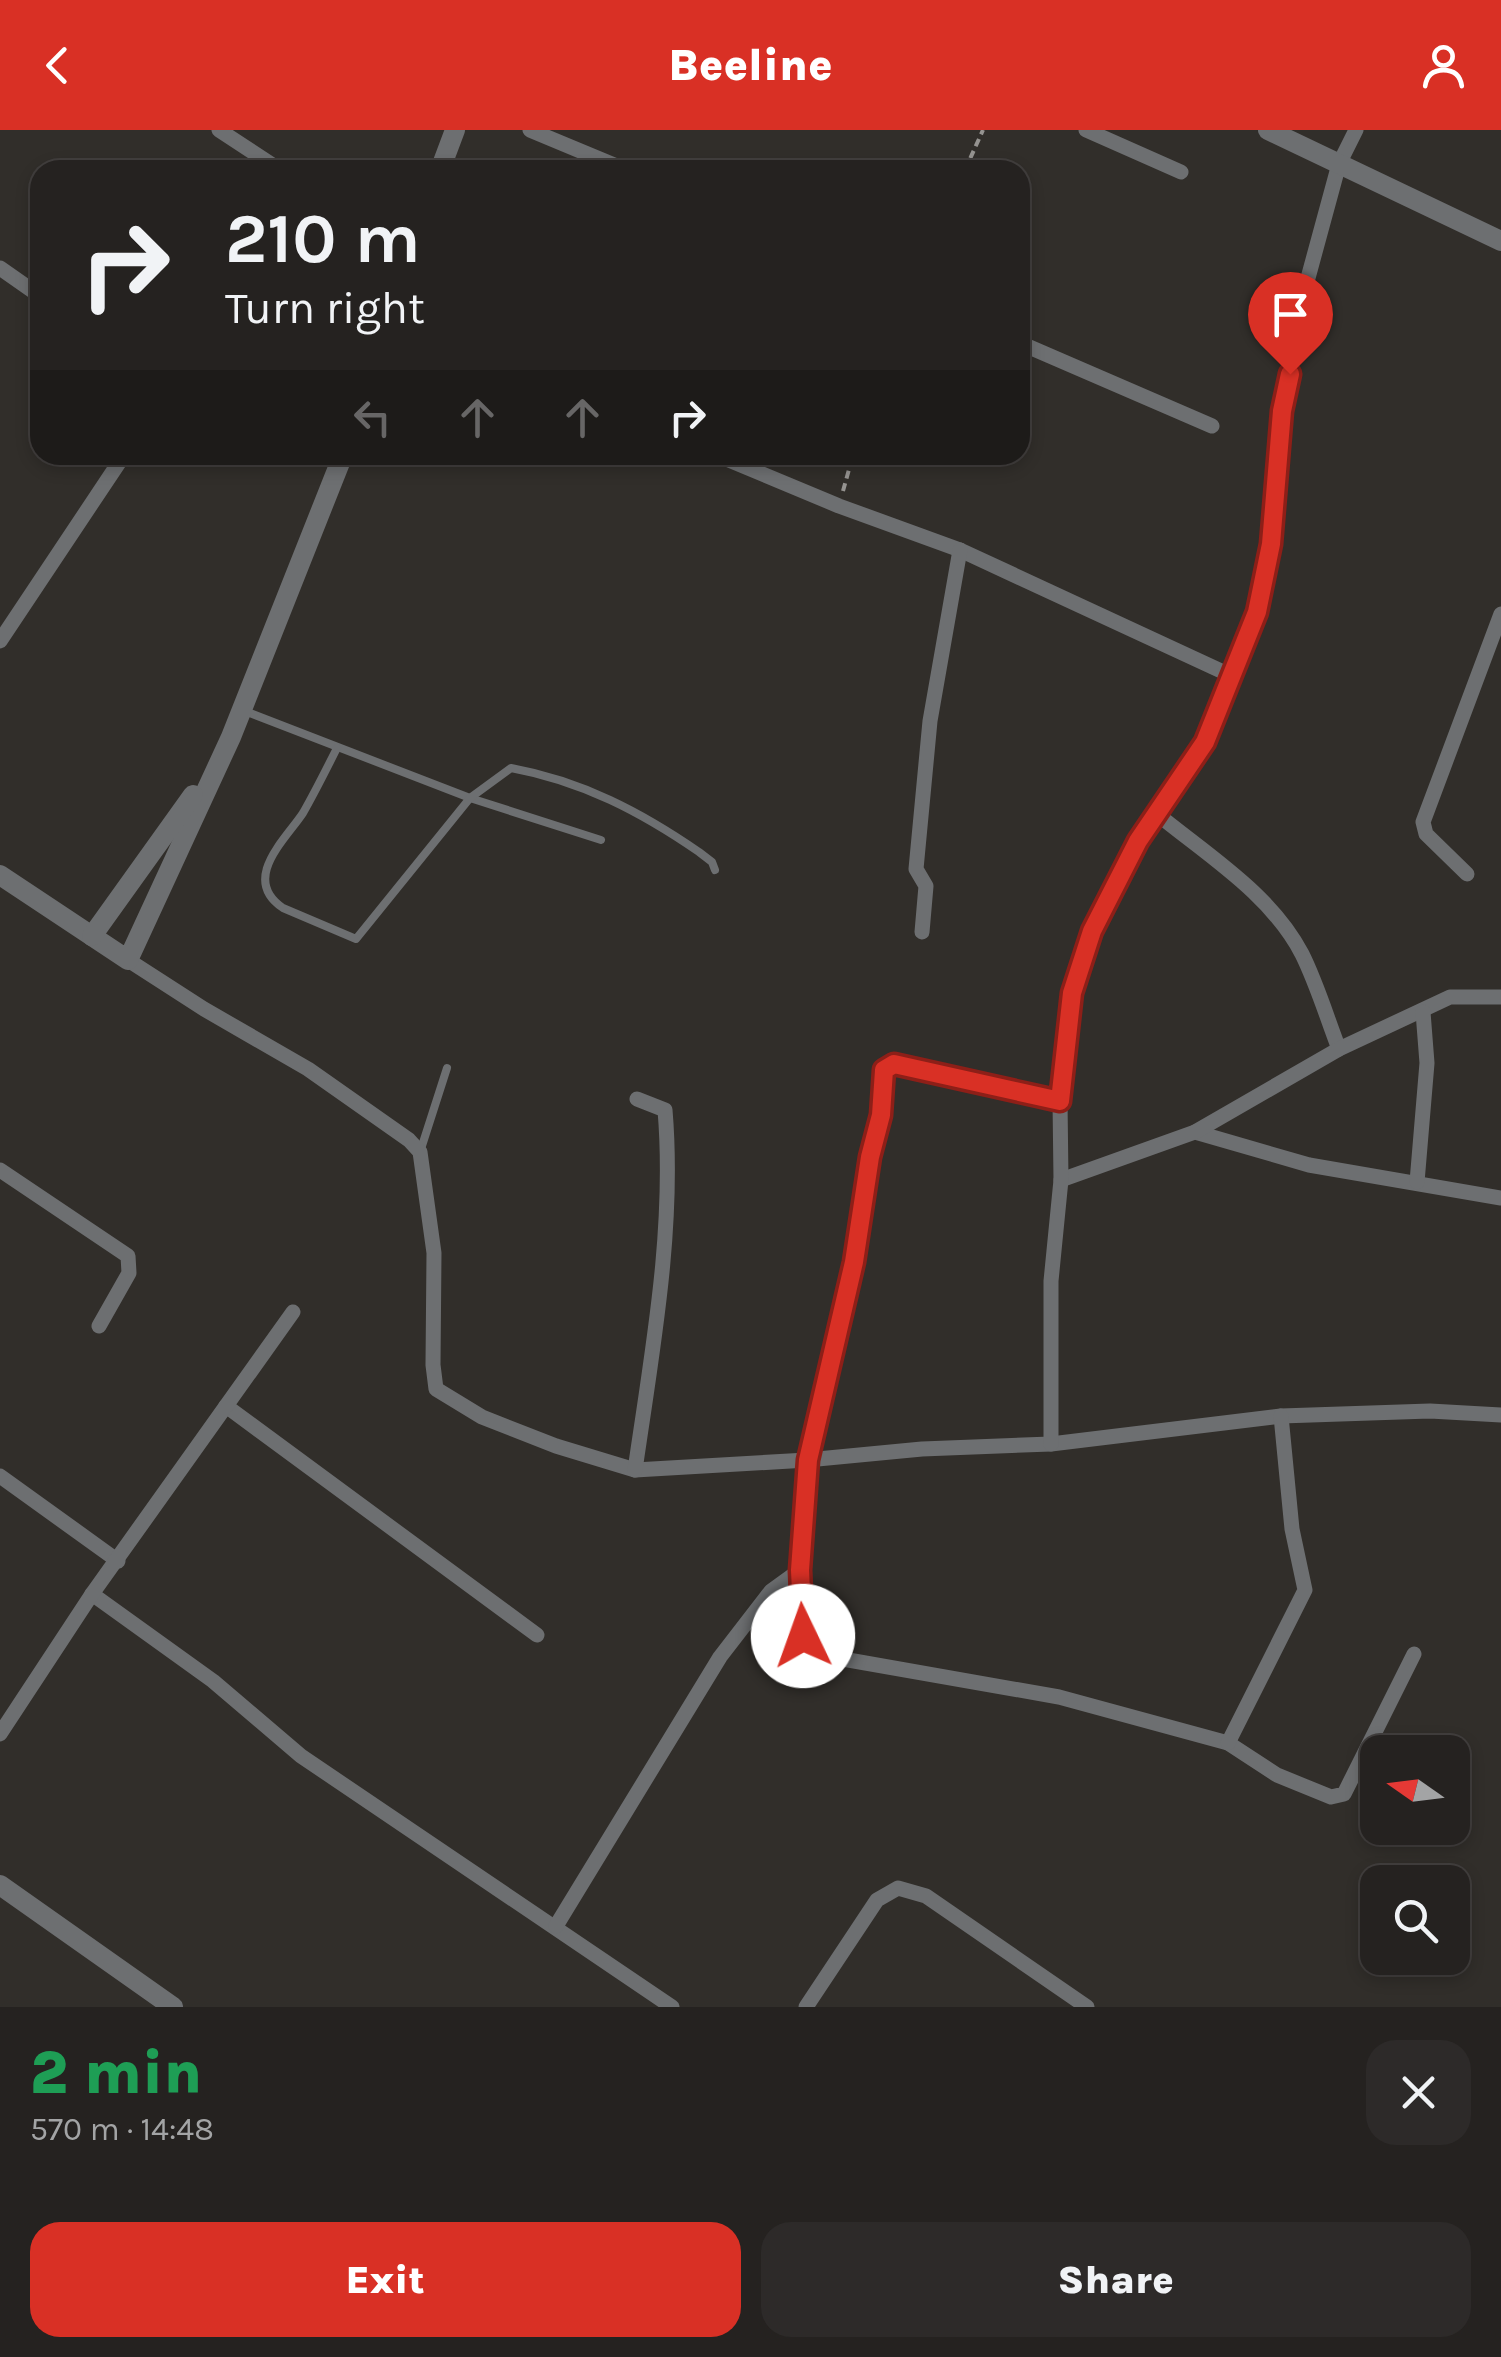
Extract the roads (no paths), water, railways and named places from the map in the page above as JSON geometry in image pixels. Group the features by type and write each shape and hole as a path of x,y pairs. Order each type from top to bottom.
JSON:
{"street":[{"path":"220,130 265,160"},
{"path":"444,160 455,130"},
{"path":"456,160 466,130"},
{"path":"530,130 602,160"},
{"path":"1086,130 1181,172"},
{"path":"1268,130 1501,241"},
{"path":"1051,1444 1051,1281 1061,1180 1060,1101 1072,993 1092,931 1138,841 1205,742 1265,582 1282,411 1308,278 1339,164 1356,130"},
{"path":"0,268 30,289"},
{"path":"1030,347 1212,426"},
{"path":"0,642 117,465"},
{"path":"92,936 191,798 221,733 328,465"},
{"path":"128,960 242,710 340,465"},
{"path":"741,465 960,550 1232,676"},
{"path":"922,932 926,886 916,870 930,721 960,550"},
{"path":"1468,874 1426,834 1423,822 1501,614"},
{"path":"1156,813 1250,888 1272,913 1300,952 1339,1049"},
{"path":"0,875 204,1009 308,1069 420,1152 434,1254 436,1389 482,1417 556,1446 635,1470 922,1449 1051,1444 1281,1416 1430,1412 1501,1415"},
{"path":"1061,1180 1195,1132 1339,1049 1450,997 1501,997"},
{"path":"1416,1182 1427,1064 1422,1012"},
{"path":"1060,1101 894,1064 884,1070 881,1115 870,1157 854,1262 808,1460 800,1570 807,1649 820,1655 1060,1696 1228,1743 1277,1775 1330,1797 1344,1794 1414,1654"},
{"path":"635,1470 655,1327 665,1213 666,1132 665,1110 637,1099"},
{"path":"1195,1132 1309,1164 1501,1198"},
{"path":"0,1170 128,1256 129,1273 99,1326"},
{"path":"0,1734 92,1594 292,1312"},
{"path":"226,1406 537,1635"},
{"path":"1228,1743 1305,1590 1292,1529 1281,1416"},
{"path":"0,1476 118,1561"},
{"path":"556,1926 720,1657 770,1591 800,1570"},
{"path":"92,1594 213,1681 301,1756 672,2007"},
{"path":"0,1885 174,2007"},
{"path":"806,2007 877,1900 898,1888 926,1896 1087,2007"}],"lane":[{"path":"242,710 470,798 601,840"},
{"path":"337,748 312,797 271,858 267,882 273,901 356,939 470,798 512,768 613,799 666,829 712,862 716,870"},
{"path":"420,1152 447,1068"}]}
